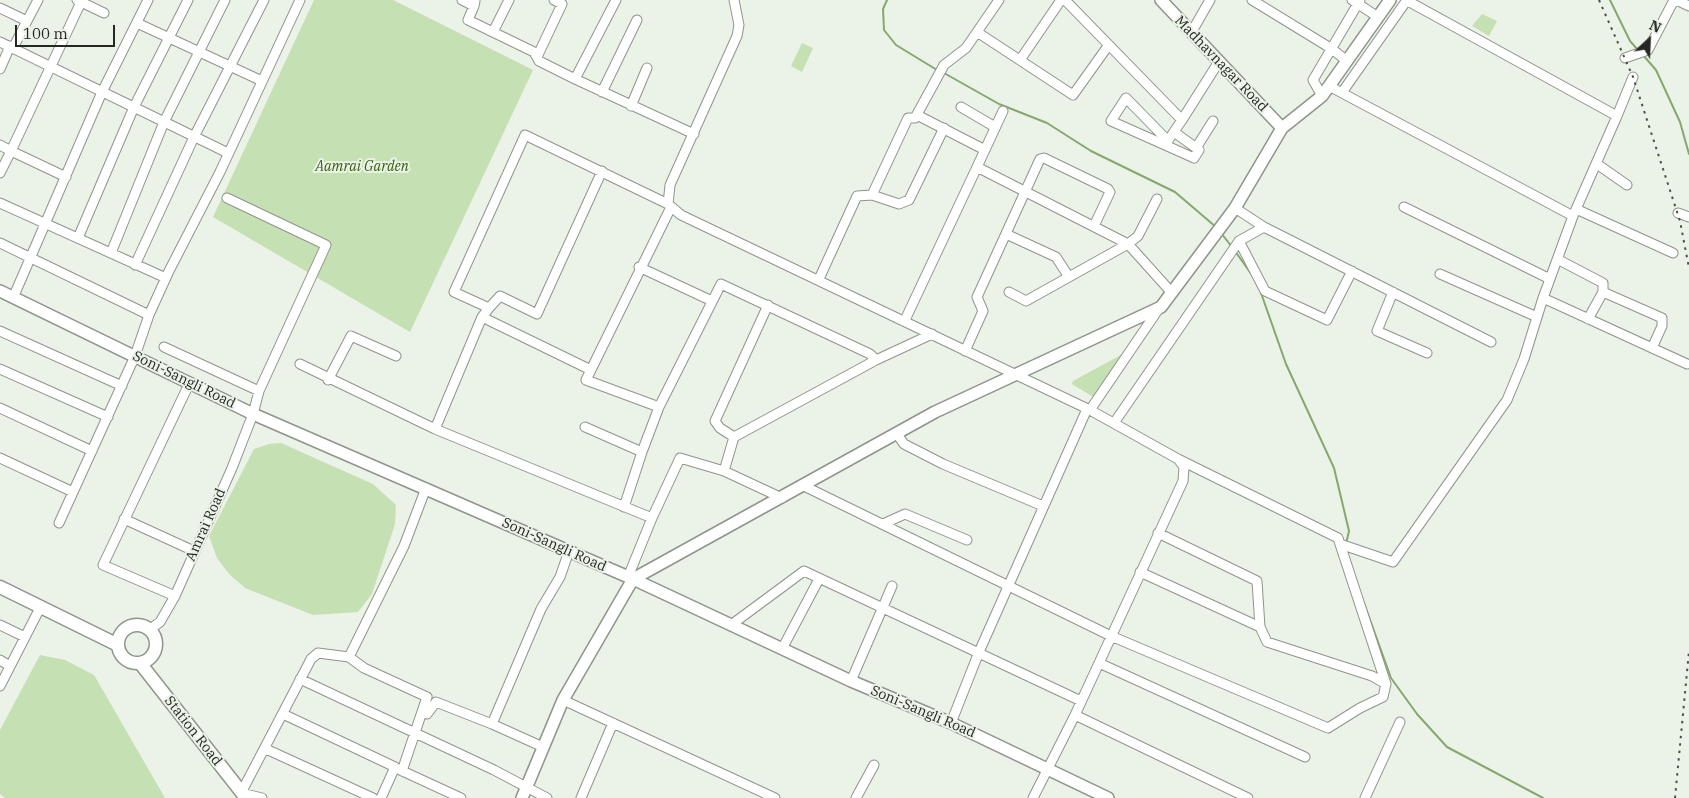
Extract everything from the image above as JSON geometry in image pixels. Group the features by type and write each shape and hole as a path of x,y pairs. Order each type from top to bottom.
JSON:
{"highway":[{"path":"0,587 118,645"},
{"path":"141,626 149,630 154,638 154,651 146,661 140,663 128,661 119,651 118,645 121,634 130,627 141,626"},
{"name":"Station Road","path":"140,663 244,795"}],"main road":[{"name":"Madhavnagar Road","path":"1161,0 1218,63 1282,128"},
{"path":"524,793 563,700 630,578 782,498 936,412 1161,307 1235,208 1282,128 1322,96 1390,0"},
{"name":"Soni-Sangli Road","path":"0,291 253,414 630,578 851,682 951,723 1108,798"}],"street":[{"path":"0,69 38,0"},
{"path":"13,298 32,258 102,92 148,0"},
{"path":"78,238 134,107 188,0"},
{"path":"111,254 164,122 225,0"},
{"path":"135,265 194,136 264,0"},
{"path":"59,522 122,386 149,315 228,153 298,0"},
{"path":"462,0 475,3 468,20 534,52 539,61 631,106 694,134"},
{"path":"493,32 509,0"},
{"path":"538,57 562,4 554,0"},
{"path":"575,79 616,0"},
{"path":"659,407 586,380 669,205 670,185 737,36 739,25 734,0"},
{"path":"872,195 908,118 915,118 944,65 966,48 999,0"},
{"path":"1020,60 1061,0"},
{"path":"1065,0 1182,120"},
{"path":"1191,34 1210,0"},
{"path":"1252,0 1332,49 1347,61"},
{"path":"1343,91 1407,0 1617,116"},
{"path":"1625,58 1648,50 1675,0 1689,6"},
{"path":"0,173 79,1 104,13"},
{"path":"1322,96 1313,80 1332,49 1357,1 1378,17"},
{"path":"1,12 27,21"},
{"path":"602,92 637,20"},
{"path":"138,22 229,67 262,81"},
{"path":"977,32 1073,95 1108,46"},
{"path":"0,42 228,153"},
{"path":"1166,143 1218,63"},
{"path":"631,106 648,68"},
{"path":"1340,544 1393,562 1507,400 1575,213 1633,77"},
{"path":"1329,86 1343,91 1575,213 1673,253"},
{"path":"1166,143 1126,98 1111,121 1166,143 1194,158 1199,150 1174,132"},
{"path":"961,108 996,127"},
{"path":"905,320 1003,111"},
{"path":"917,115 985,150"},
{"path":"1196,148 1213,121"},
{"path":"819,279 858,196 872,195 899,204 909,200 944,128"},
{"path":"489,308 454,292 525,135 669,205 681,215 1089,409 1178,459 1338,538 1386,684 1383,697 1360,708 1328,728 1111,636 1008,584 804,486"},
{"path":"0,145 66,177"},
{"path":"965,351 983,311 977,297 1040,159 1044,158 1105,187 1110,192 1094,226"},
{"path":"1597,164 1627,185"},
{"path":"977,167 1128,244 1172,293"},
{"path":"434,428 482,317 489,308 500,296 537,314 558,264 602,171"},
{"name":"Amrai Road","path":"149,630 160,622 175,596 253,414 259,391 326,245 227,198"},
{"path":"1009,292 1026,301 1128,244 1138,236 1157,199"},
{"path":"0,203 166,278"},
{"path":"1404,207 1550,279"},
{"path":"1235,208 1264,227 1490,342"},
{"path":"1678,213 1689,217"},
{"path":"1114,422 1239,242 1264,227"},
{"path":"1006,234 1056,257 1069,277"},
{"path":"1239,242 1265,291 1328,320 1352,272"},
{"path":"0,243 149,315"},
{"path":"1558,260 1603,284 1603,292 1588,319"},
{"path":"640,267 712,301"},
{"path":"1440,274 1537,317"},
{"path":"624,507 659,407 721,284 870,354 876,360"},
{"path":"1393,292 1377,331 1427,353"},
{"path":"1603,292 1662,318 1662,326 1652,348"},
{"path":"1543,298 1687,364"},
{"path":"734,437 720,428 715,421 768,305"},
{"path":"951,723 1008,584 1089,409 1161,307"},
{"path":"482,317 590,370"},
{"path":"0,331 122,386"},
{"path":"724,471 734,437 876,360 932,334"},
{"path":"328,380 351,336 396,356"},
{"path":"164,347 259,391"},
{"path":"300,364 328,380 434,428 652,518"},
{"path":"0,369 108,417"},
{"path":"175,596 103,565 190,382"},
{"path":"0,408 92,451"},
{"path":"585,427 642,452"},
{"path":"897,434 904,444 943,464 1043,506"},
{"path":"0,458 73,492"},
{"path":"630,578 652,518 680,458 724,471 782,498"},
{"path":"1033,798 1075,715 1183,481 1184,467 1178,459"},
{"path":"348,656 404,546 426,488"},
{"path":"883,524 905,514 966,540"},
{"path":"124,519 194,551"},
{"path":"1158,533 1257,581 1260,627 1267,642 1372,676 1386,684"},
{"path":"492,724 542,609 560,577 568,551"},
{"path":"731,625 804,571 1081,700"},
{"path":"1140,572 1260,627"},
{"path":"782,649 819,579"},
{"path":"851,682 892,586"},
{"path":"0,685 42,606"},
{"path":"0,625 25,638"},
{"path":"262,798 244,795 300,679 311,659 318,653 348,656 364,668 427,697 416,734"},
{"path":"0,660 10,666"},
{"path":"1099,663 1305,757"},
{"path":"300,679 416,734 524,793 547,798"},
{"path":"563,700 775,798"},
{"path":"381,798 399,769 430,707 436,702 544,747"},
{"path":"283,714 461,798"},
{"path":"1075,715 1248,798"},
{"path":"1365,798 1400,722"},
{"path":"581,798 613,723"},
{"path":"266,749 373,798"},
{"path":"856,798 874,765"}],"green space":[{"name":"Aamrai Garden","path":"314,0 393,0 533,70 410,332 213,217"},
{"path":"1482,14 1497,21 1489,36 1472,26"},
{"path":"802,43 813,48 802,72 791,66"},
{"path":"1130,350 1095,398 1072,384 1073,381"},
{"path":"281,443 373,484 396,505 395,524 372,594 358,612 313,615 245,588 229,574 217,558 209,536 254,449 269,444"},
{"path":"40,655 65,660 94,675 165,798 5,798 0,794 0,730"}],"waterway":[{"path":"887,0 883,9 884,30 896,45 937,70"},
{"path":"1610,0 1630,41 1638,50"},
{"path":"1643,55 1656,70 1680,122 1689,154"},
{"path":"944,73 999,104 1047,123 1091,151 1175,192 1216,227"},
{"path":"1221,233 1232,247"},
{"path":"1235,251 1252,275"},
{"path":"1261,293 1286,364 1334,468 1349,531 1346,544"},
{"path":"1364,603 1391,678 1417,714 1447,747 1543,798"}],"railway":[{"path":"1599,0 1633,77 1680,221 1689,268"},
{"path":"1675,798 1689,651"}]}
